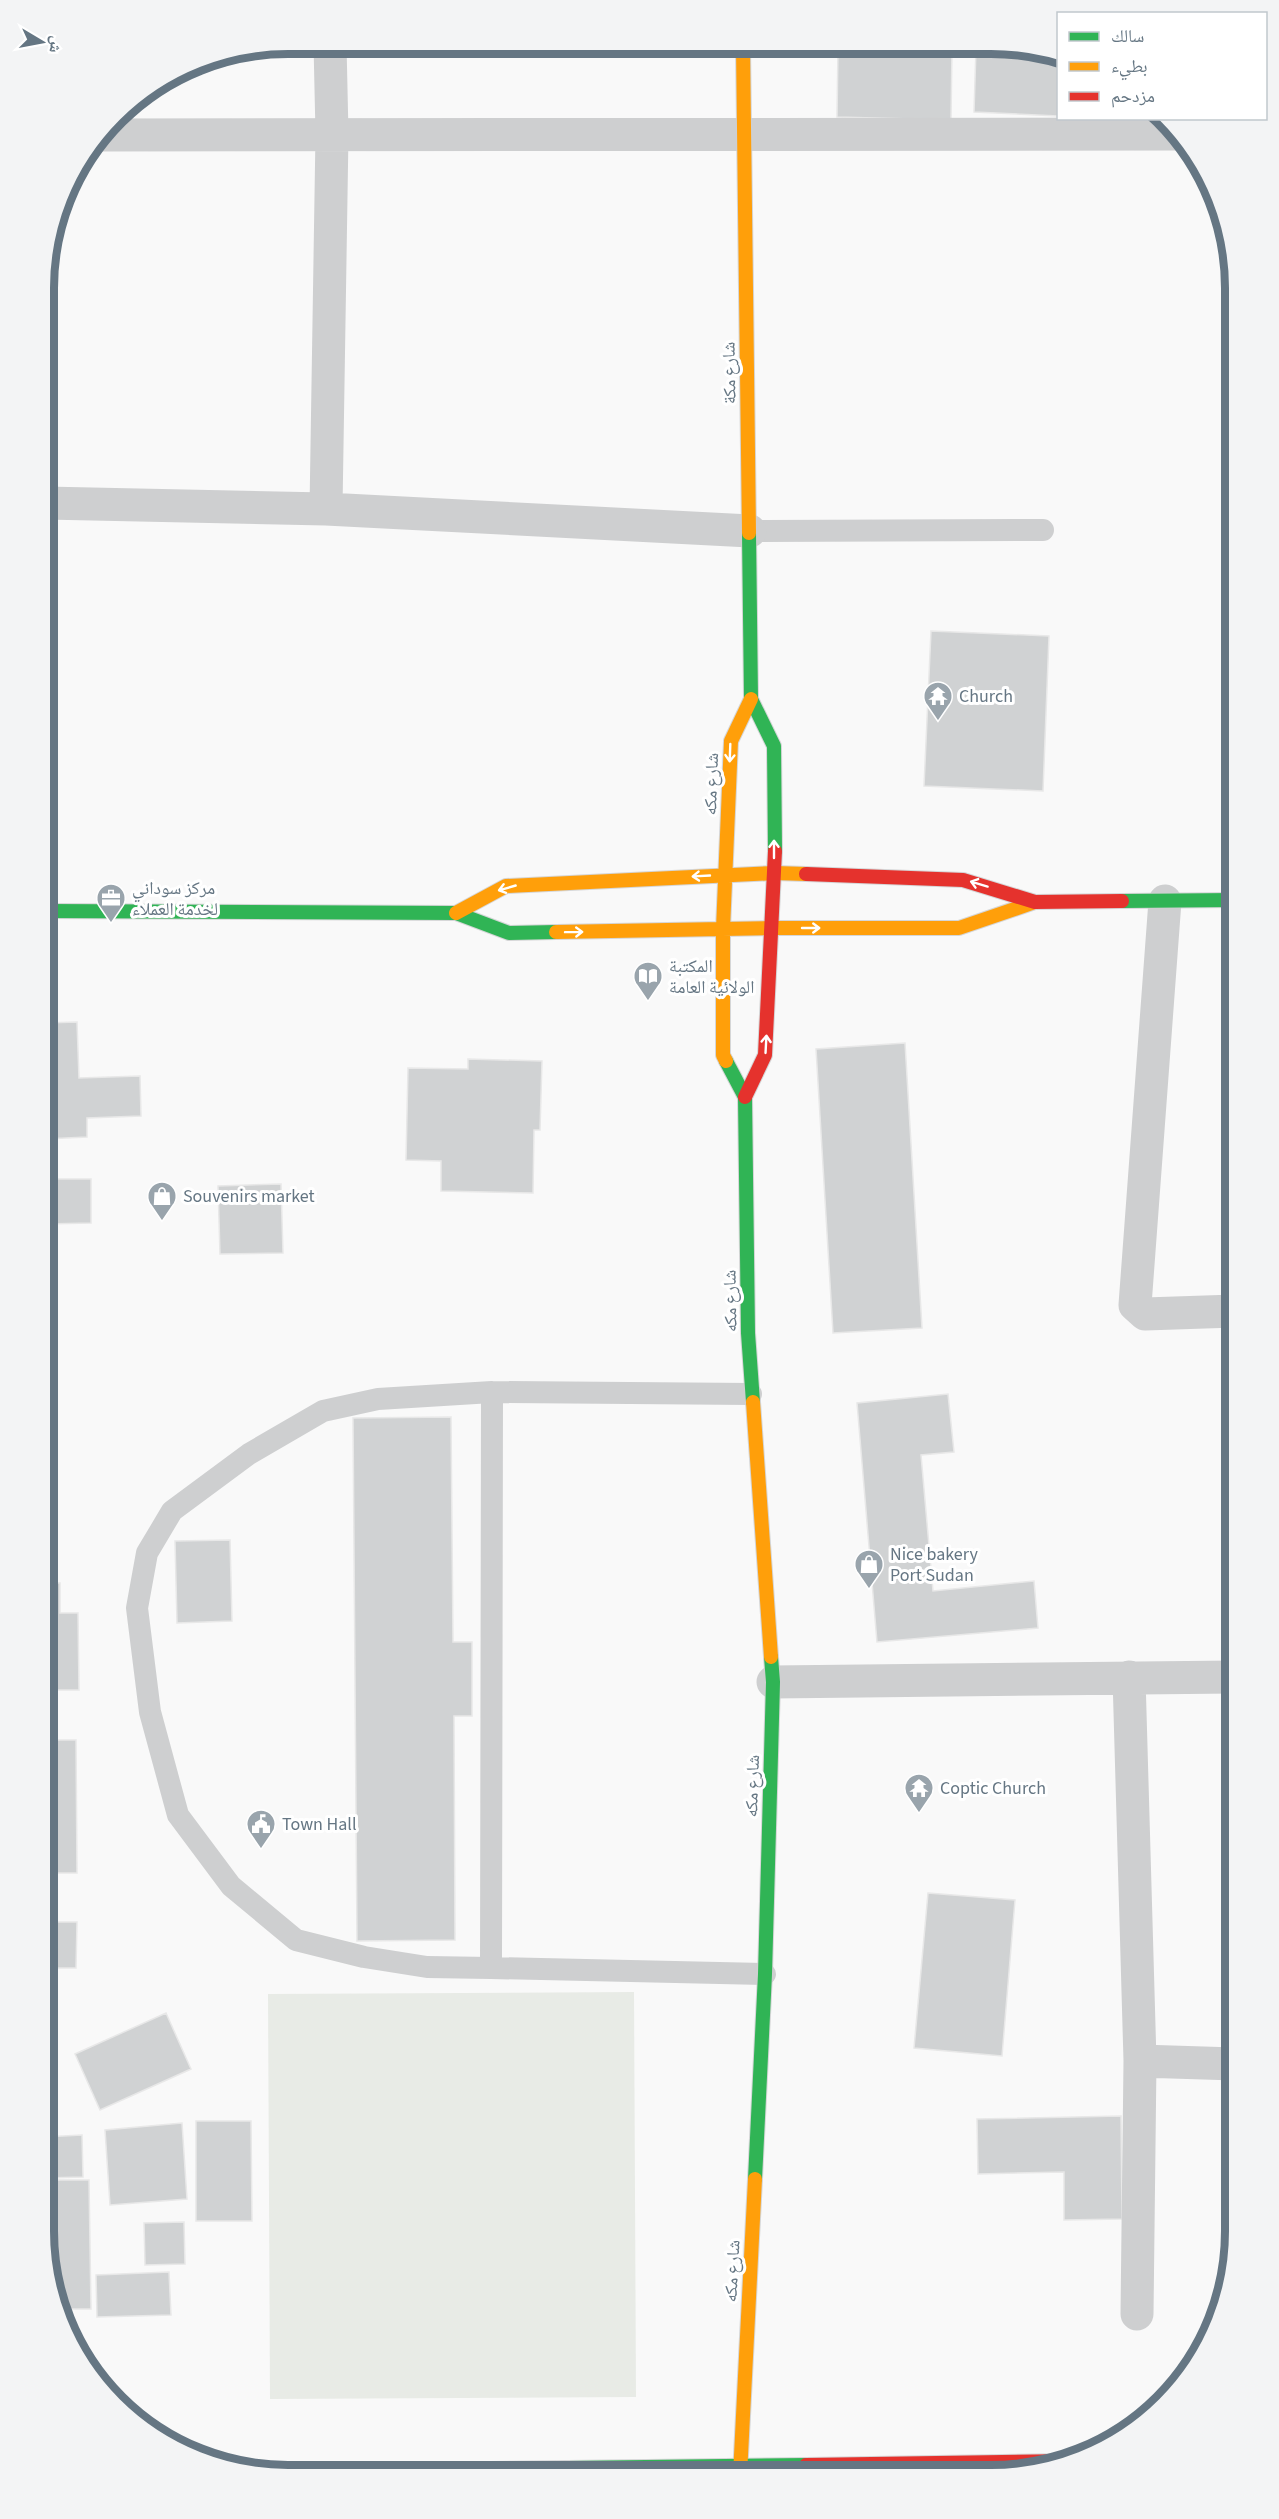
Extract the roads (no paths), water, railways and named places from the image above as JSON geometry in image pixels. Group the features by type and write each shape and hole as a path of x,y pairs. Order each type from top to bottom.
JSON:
{"main road":[{"name":"شارع مكة","path":"743,54 752,699"},
{"name":"شارع مكه","path":"740,2465 765,1974 773,1682 748,1333 745,1098 765,1055 775,873 774,746 752,699"},
{"name":"شارع مكه","path":"745,1098 723,1055 723,929 731,741 752,699"},
{"path":"456,913 506,886 775,873 963,880 1035,902 1225,900"},
{"path":"54,911 456,913 509,933 773,928 959,928 1035,902"},
{"path":"939,2465 1024,2462"}],"street":[{"path":"326,509 332,134 330,54"},
{"path":"111,135 743,135 1159,129"},
{"path":"54,503 326,509 750,531"},
{"path":"1165,901 1135,1305 1145,1314 1225,1311"},
{"path":"1129,1677 1140,2061 1137,2314"},
{"path":"773,1682 1225,1677"},
{"path":"1140,2061 1225,2064"}],"lane":[{"path":"750,531 1043,530"},
{"path":"751,1394 492,1392 378,1399 323,1411 249,1454 172,1511 147,1553 136,1608 150,1712 178,1815 231,1886 296,1940 364,1957 428,1967 765,1974"},
{"path":"491,1968 492,1392"}],"place":[{"name":"Church","path":"938,722"},
{"name":"مركز سوداني لخدمة العملاء","path":"111,924"},
{"name":"المكتبة الولائية العامة","path":"648,1002"},
{"name":"Souvenirs market","path":"162,1222"},
{"name":"Nice bakery Port Sudan","path":"869,1590"},
{"name":"Coptic Church","path":"919,1814"},
{"name":"Town Hall","path":"261,1850"}]}
